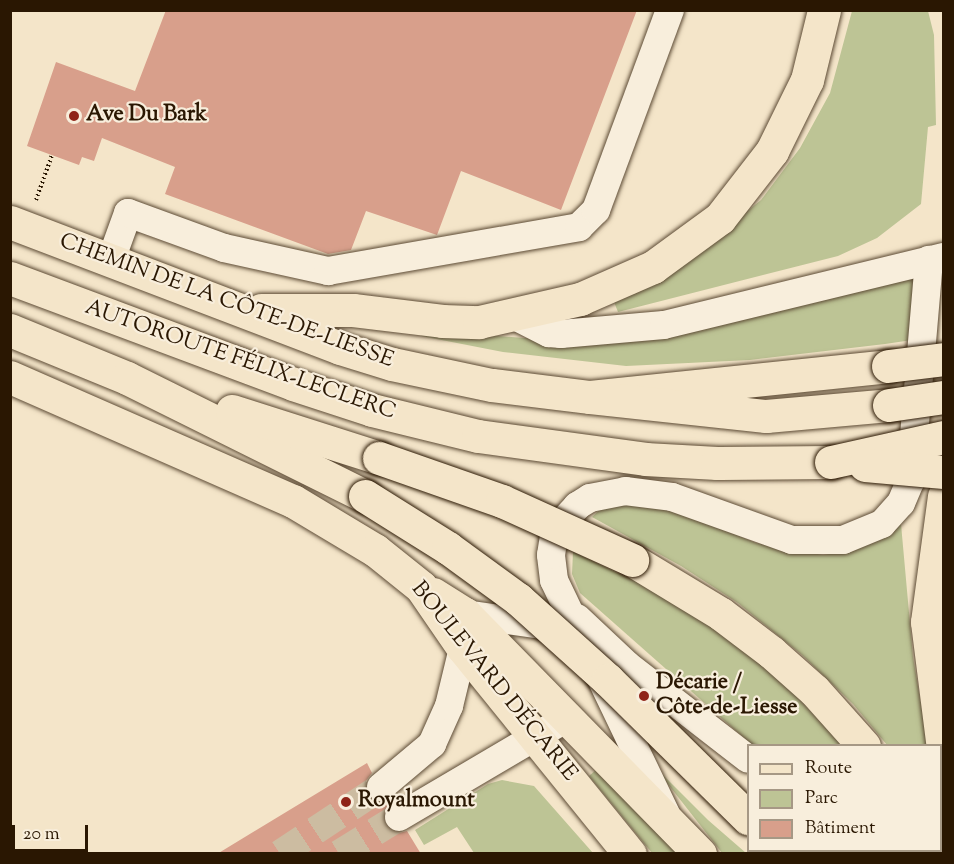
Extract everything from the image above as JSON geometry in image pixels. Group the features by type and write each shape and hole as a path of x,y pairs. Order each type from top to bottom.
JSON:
{"main road":[{"path":"245,310 353,310 461,322 515,316 580,299 637,276 674,255 720,218 745,189 784,129 810,71 824,10"},
{"name":"CHEMIN DE LA CÔTE-DE-LIESSE","path":"10,222 392,364 492,385 590,397 944,359"},
{"name":"AUTOROUTE FÉLIX-LECLERC","path":"10,278 293,384 383,413 478,436 655,459 831,462"},
{"path":"10,330 127,378 365,496 482,572 584,658 747,817"},
{"path":"127,378 380,458 502,501 632,560 721,614 771,652 814,690 862,744"},
{"name":"BOULEVARD DÉCARIE","path":"12,379 315,512 375,550 421,587 463,648 537,736 630,854"},
{"path":"590,397 766,416 889,405 944,397"},
{"path":"831,462 944,437"},
{"path":"831,462 944,472"},
{"path":"944,495 940,544 927,621 944,756"},
{"path":"421,587 465,614 669,819 700,854"}],"lane":[{"path":"111,260 128,213 224,248 328,271 579,227 596,210 670,10"},
{"path":"515,316 549,333 561,334 664,325 936,259 915,453 906,495 892,515 855,536 812,542 792,540 656,493 598,495 577,506 555,530 551,567 560,594 577,636 669,819"},
{"path":"560,594 574,615 610,650 747,758"},
{"path":"465,614 538,624 577,636 610,650"},
{"path":"381,787 432,744 449,706 463,648"},
{"path":"399,817 569,717"}],"path":[{"path":"36,200 52,155"}],"green space":[{"path":"852,11 928,11 934,35 936,125 928,127 921,204 877,238 838,256 618,312 614,302 665,278 761,200 800,148 830,93"},
{"path":"912,276 916,280 912,340 885,344 750,360 626,366 503,352 421,336 422,330 524,338 586,338"},
{"path":"631,499 706,522 756,543 823,555 852,550 879,540 901,524 913,657 928,744 886,744 853,704 802,655 738,603 681,566 592,517 605,505"},
{"path":"573,552 671,598 726,636 784,683 841,744 751,744 580,593 572,574"},
{"path":"653,765 708,820 746,853 722,853"},
{"path":"597,769 677,853 652,853 589,776"},
{"path":"502,780 534,786 593,853 474,853 457,827 424,845 415,830 488,784"}],"building":[{"path":"166,10 637,10 561,210 461,171 437,235 366,211 351,250 328,254 165,194 175,167 102,138 94,161 82,157 79,165 27,146 56,62 135,91"},
{"name":"Royalmount","path":"367,763 372,773 365,782 368,797 376,803 390,803 383,817 385,826 399,833 407,831 421,854 217,854"}],"tunnel":[{"path":"280,854 381,787"},
{"path":"339,854 399,817"}],"place":[{"name":"Ave Du Bark","path":"74,116"},
{"name":"Décarie / Côte-de-Liesse","path":"644,696"},
{"name":"Royalmount","path":"346,802"}]}
